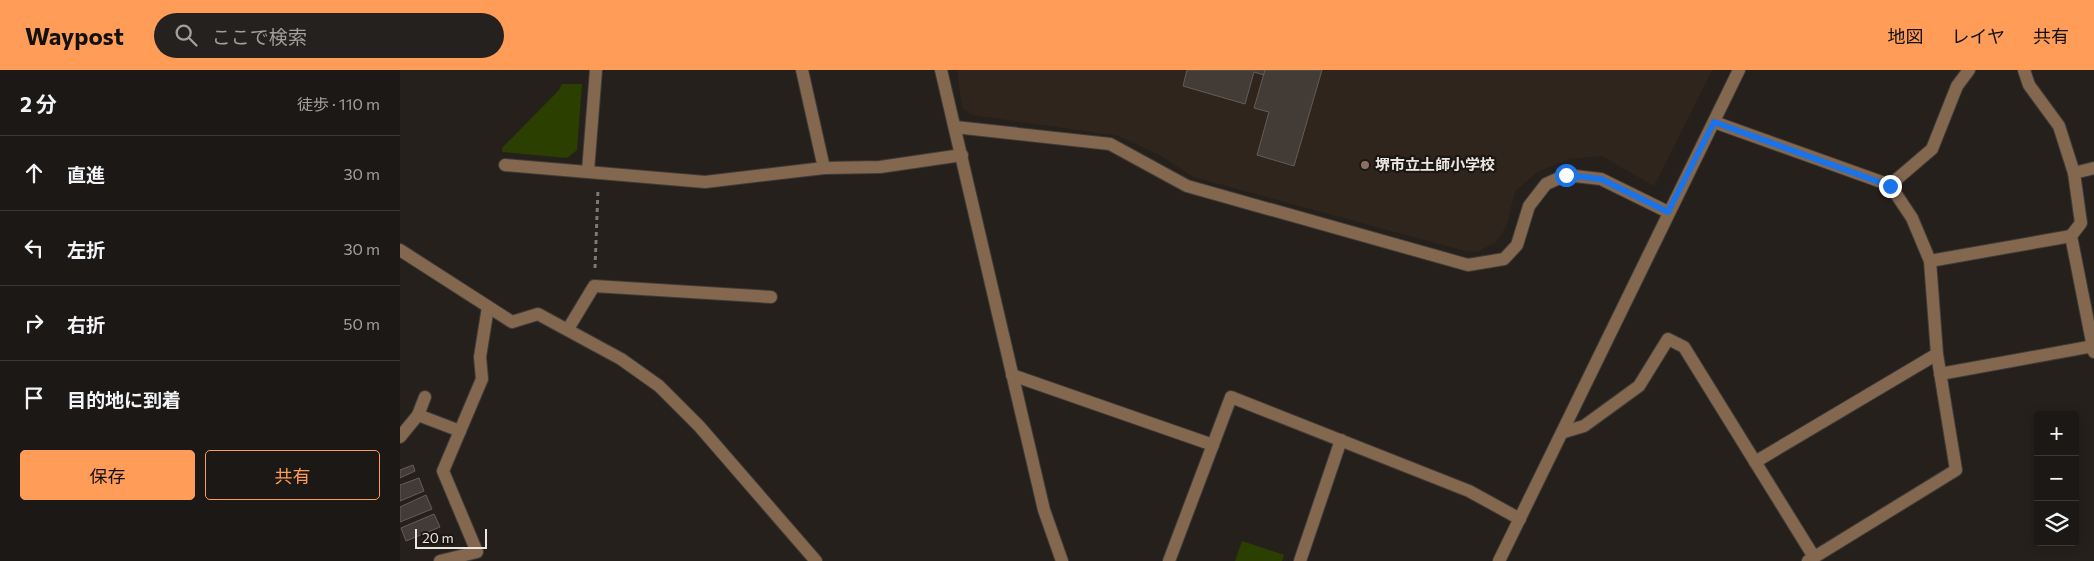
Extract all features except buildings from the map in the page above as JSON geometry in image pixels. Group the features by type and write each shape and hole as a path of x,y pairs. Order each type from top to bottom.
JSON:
{"street":[{"path":"594,172 596,70"},
{"path":"802,70 824,168"},
{"path":"942,70 1044,510 1062,561"},
{"path":"1499,561 1564,432 1668,212 1739,70"},
{"path":"1890,186 1932,149 1957,86 1969,70"},
{"path":"1930,261 2071,236 2081,223 2074,173 2059,126 2029,86 2024,70"},
{"path":"1564,432 1584,426 1639,386 1668,339 1684,347 1755,462 1811,559 1956,470 1937,354 1930,261 1912,218 1890,186 1714,122"},
{"path":"955,127 1110,144 1187,186 1468,265 1504,259 1517,245 1529,206 1546,184 1566,175 1601,179 1668,212"},
{"path":"505,165 705,182 824,168 880,167 962,155"},
{"path":"2074,173 2094,168"},
{"path":"1940,374 2094,348 2071,236"},
{"path":"400,250 512,322 538,314 621,359 659,386 699,426 816,561"},
{"path":"568,329 594,286 771,297"},
{"path":"440,561 477,552 443,471 482,378 480,357 488,307"},
{"path":"1755,462 1937,354"},
{"path":"1012,375 1213,444"},
{"path":"400,437 418,415 425,397"},
{"path":"1169,561 1231,397 1469,491 1520,519"},
{"path":"418,415 460,431"},
{"path":"1300,561 1341,440"}],"path":[{"path":"594,172 594,286"}],"shaded area":[{"name":"堺市立土師小学校","path":"957,70 1712,70 1654,186 1602,156 1570,159 1539,171 1515,191 1506,227 1495,243 1476,252 1458,249 1193,177 1163,157 1119,136 972,115 962,108"}],"green space":[{"path":"562,84 582,84 577,150 567,158 502,152 502,148 559,90"},
{"path":"1242,541 1284,555 1282,561 1235,561"}],"place":[{"name":"堺市立土師小学校","path":"1365,165"}],"route":[{"path":"1566,175 1601,179 1668,212 1714,122 1890,186"}]}
